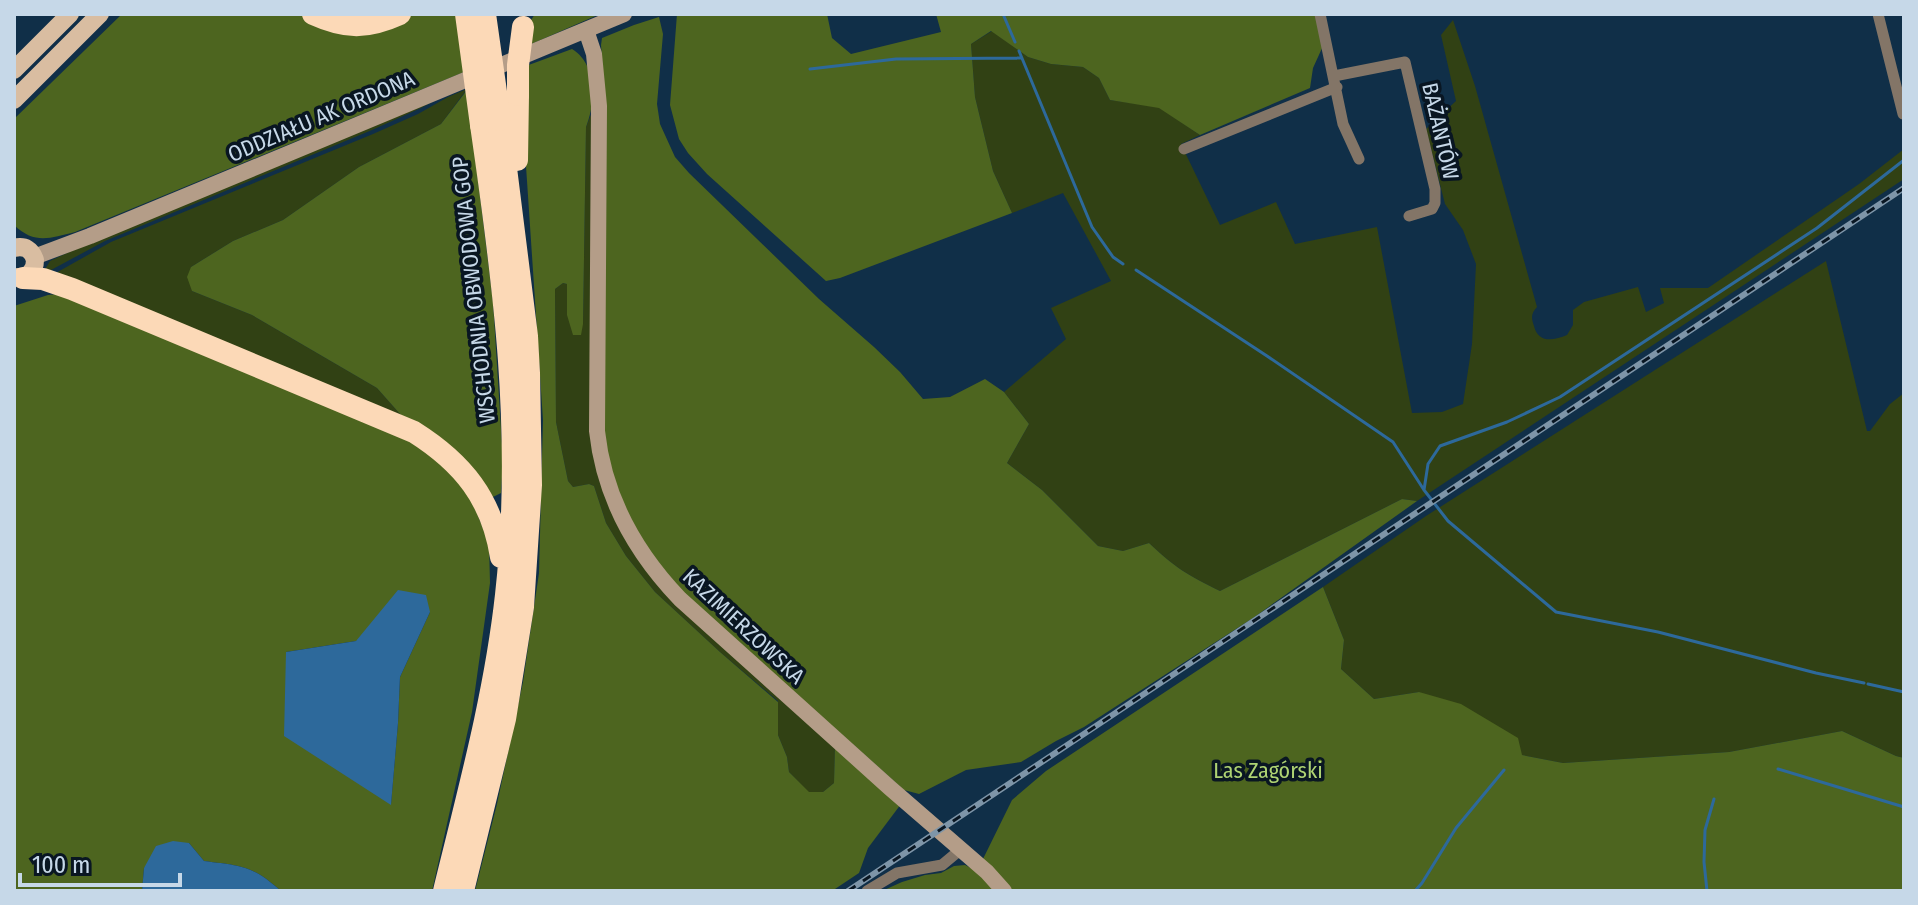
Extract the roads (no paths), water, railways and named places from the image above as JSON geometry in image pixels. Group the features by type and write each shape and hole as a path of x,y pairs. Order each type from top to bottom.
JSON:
{"highway":[{"path":"313,14 353,27 373,24 400,14"},
{"name":"WSCHODNIA OBWODOWA GOP","path":"463,891 505,719 524,592 531,485 529,373 511,201 466,14"},
{"name":"WSCHODNIA OBWODOWA GOP","path":"444,891 494,673 506,594 512,507 514,427 511,369 492,197 485,14"},
{"path":"511,201 517,167 518,65 524,20"},
{"path":"18,277 43,279 72,289 414,432 459,467 480,495 497,534 506,594"}],"main road":[{"path":"14,70 70,14"},
{"path":"14,100 100,14"},
{"path":"14,248 26,248 35,263 33,270 18,277"}],"street":[{"name":"ODDZIAŁU AK ORDONA","path":"34,257 624,14"},
{"path":"1320,14 1343,124 1359,159"},
{"path":"1878,14 1903,114"},
{"name":"KAZIMIERZOWSKA","path":"586,30 594,54 599,95 597,431 601,460 616,505 652,566 680,599 987,872 1004,891"},
{"name":"BAŻANTÓW","path":"1184,149 1335,82 1405,62 1435,189 1432,209 1409,216"},
{"path":"867,891 897,873 942,865 960,850"}],"water":[{"path":"398,590 426,595 430,612 400,677 391,805 284,736 286,652 356,641"},
{"path":"173,841 189,843 204,861 254,871 281,891 142,891 144,868 156,846"}],"waterway":[{"path":"1003,14 1015,42"},
{"path":"1019,51 1092,227 1113,257 1123,264"},
{"path":"810,69 896,59 1021,58"},
{"path":"1424,490 1428,464 1440,446 1507,422 1560,397 1817,228 1904,160"},
{"path":"1136,270 1393,442 1448,521 1556,612 1658,632 1864,683"},
{"path":"1868,684 1904,692"},
{"path":"1778,769 1904,807"},
{"path":"1415,891 1456,828 1504,770"},
{"path":"1707,891 1705,830 1714,799"}],"railway":[{"path":"848,891 1904,188"}],"park label":[{"name":"Las Zagórski","path":"1268,770"}]}
